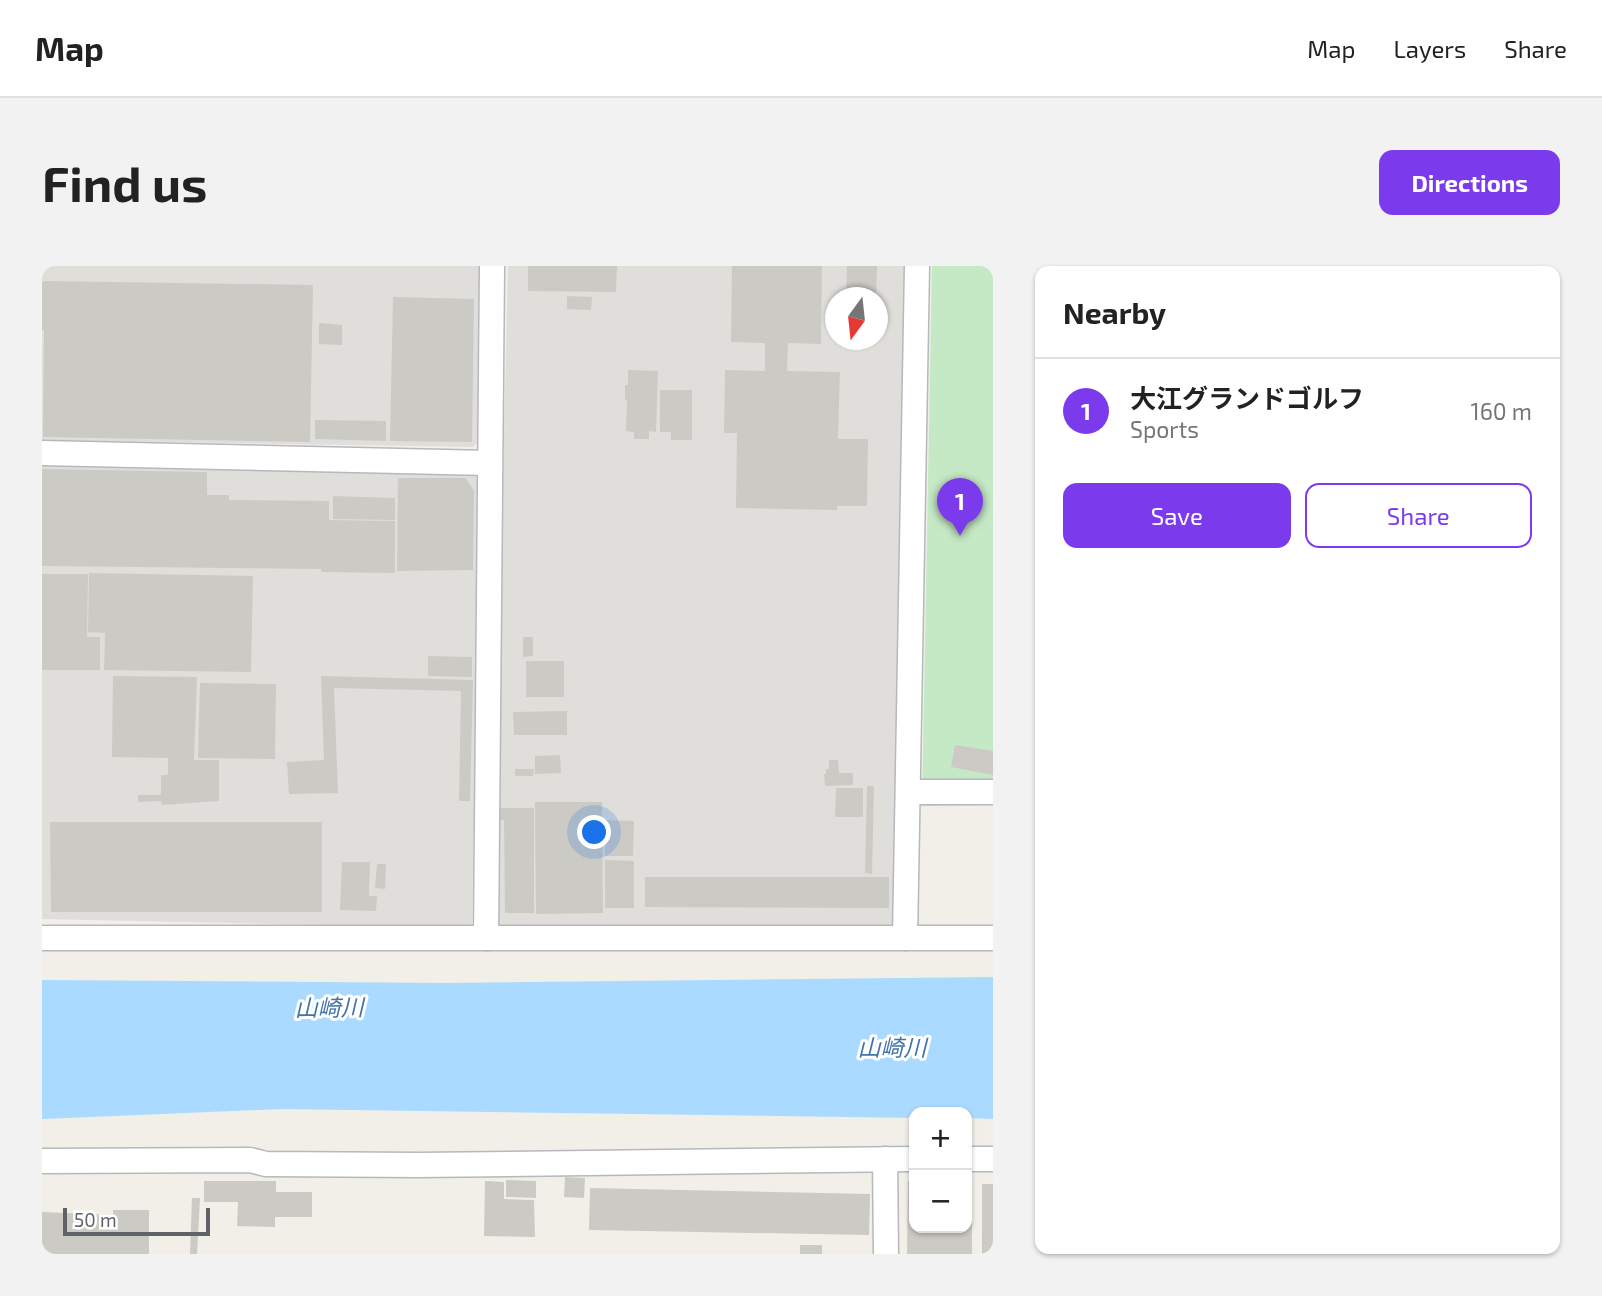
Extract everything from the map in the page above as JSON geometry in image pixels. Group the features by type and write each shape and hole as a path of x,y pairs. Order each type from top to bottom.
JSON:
{"street":[{"path":"486,938 492,266"},
{"path":"905,938 917,266"},
{"path":"42,453 489,463"},
{"path":"909,792 993,792"},
{"path":"42,938 993,938"},
{"path":"885,1159 887,1254"},
{"path":"42,1160 250,1160 266,1164 419,1165 909,1159"},
{"path":"972,1159 993,1160"}],"shaded area":[{"path":"42,266 481,266 479,441 473,447 42,440"},
{"path":"508,266 906,266 894,930 497,930 493,914"},
{"path":"42,466 472,473 479,481 472,928 42,919"}],"green space":[{"path":"932,266 993,266 993,805 922,806"}],"water":[{"name":"山崎川","path":"993,977 993,1119 972,1118 972,1107 909,1107 909,1118 282,1109 42,1119 42,980 447,983"}],"building":[{"path":"528,266 617,266 616,292 528,291"},
{"path":"732,266 822,266 821,344 788,343 787,371 840,372 838,439 868,439 867,506 837,506 837,510 736,508 737,433 724,433 725,370 765,371 765,343 731,342"},
{"path":"847,266 877,266 876,287 846,287"},
{"path":"42,282 313,285 310,442 43,437"},
{"path":"567,296 592,297 591,310 567,309"},
{"path":"393,297 474,299 472,442 390,441"},
{"path":"319,323 342,325 342,345 319,344"},
{"path":"628,370 658,371 656,432 649,431 649,439 634,439 634,432 626,431 625,385 628,385"},
{"path":"660,390 692,390 692,440 671,440 671,432 660,432"},
{"path":"315,420 386,421 386,441 315,439"},
{"path":"42,469 207,472 207,495 229,495 229,500 329,501 329,520 395,521 395,573 321,572 321,569 42,566"},
{"path":"398,478 466,478 474,491 473,570 397,571"},
{"path":"333,496 395,498 395,520 333,519"},
{"path":"89,573 253,576 251,672 104,670 105,633 88,632"},
{"path":"42,574 88,574 87,637 100,637 100,670 42,670"},
{"path":"523,637 533,637 533,656 523,657"},
{"path":"428,656 472,657 472,677 428,676"},
{"path":"526,661 564,661 564,697 526,697"},
{"path":"113,676 197,677 194,760 219,760 219,801 162,805 161,801 138,802 138,795 161,795 161,775 168,775 168,758 112,757"},
{"path":"321,676 473,680 470,801 459,801 461,691 334,688 338,793 289,794 287,762 324,760"},
{"path":"200,683 276,684 275,759 198,758"},
{"path":"567,711 567,735 514,735 513,712"},
{"path":"955,745 993,751 993,775 951,767"},
{"path":"560,755 561,773 535,774 535,756"},
{"path":"829,760 838,760 839,773 853,773 853,785 825,786 824,774 826,769 829,769"},
{"path":"515,769 534,769 533,776 515,776"},
{"path":"867,786 874,786 872,874 865,873"},
{"path":"836,788 863,788 863,817 835,817"},
{"path":"535,802 602,802 603,913 536,914"},
{"path":"500,808 534,808 534,913 505,913 504,820 500,820"},
{"path":"605,820 634,821 633,856 605,856"},
{"path":"50,822 322,822 322,912 51,912"},
{"path":"605,860 634,861 634,908 605,908"},
{"path":"342,862 370,862 369,896 377,896 376,911 340,910"},
{"path":"377,864 386,864 385,889 375,888"},
{"path":"645,877 889,877 889,908 645,907"},
{"path":"565,1177 585,1178 584,1198 564,1197"},
{"path":"506,1180 536,1181 536,1198 506,1197"},
{"path":"204,1181 276,1181 276,1192 312,1192 312,1217 275,1217 275,1227 237,1226 238,1202 204,1202"},
{"path":"485,1181 504,1182 504,1199 534,1200 535,1237 484,1236"},
{"path":"909,1181 909,1233 972,1233 972,1254 907,1254"},
{"path":"982,1184 993,1184 993,1254 982,1254"},
{"path":"590,1188 870,1194 869,1235 589,1230"},
{"path":"192,1198 200,1198 197,1254 190,1254"},
{"path":"113,1210 149,1210 149,1254 42,1254 42,1212 113,1215"},
{"path":"800,1245 822,1245 822,1254 800,1254"}],"place":[{"name":"大江グランドゴルフ","path":"960,536"}]}
